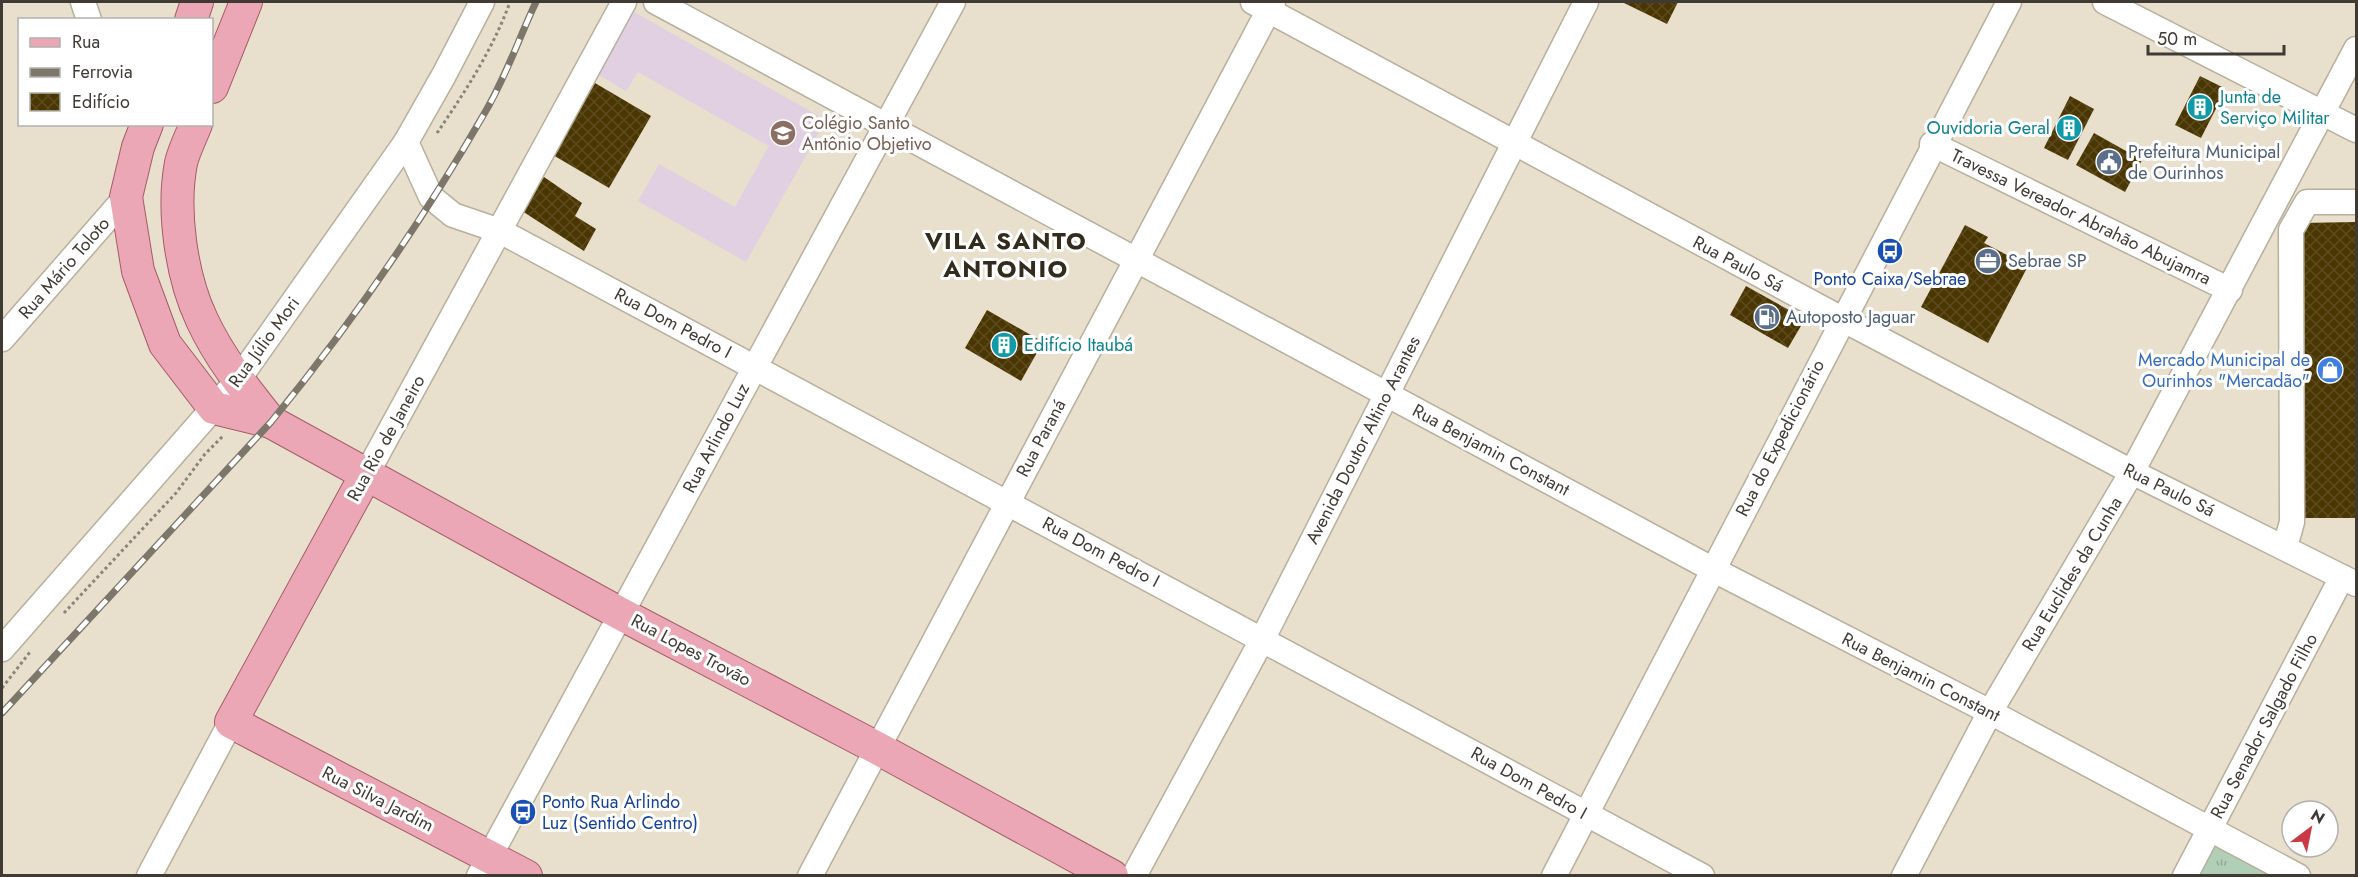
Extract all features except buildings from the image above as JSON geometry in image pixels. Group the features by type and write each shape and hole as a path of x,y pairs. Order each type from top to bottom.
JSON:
{"main road":[{"path":"192,18 197,2"},
{"path":"213,84 246,2"},
{"path":"195,126 181,162 178,207 182,258 201,319 238,380 271,422"},
{"path":"138,132 126,196 138,271 165,344 214,408 271,422"},
{"name":"Rua Lopes Trovão","path":"271,422 621,614 877,748 1112,876"},
{"name":"Rua Rio de Janeiro","path":"231,722 367,473"},
{"name":"Rua Silva Jardim","path":"231,722 485,866 526,876"}],"street":[{"path":"83,2 88,18"},
{"name":"Rua Júlio Mori","path":"2,649 238,380 406,142 482,2"},
{"name":"Rua Rio de Janeiro","path":"367,473 624,2"},
{"name":"Rua Benjamin Constant","path":"656,2 1712,569 1990,712 2298,876"},
{"name":"Rua Arlindo Luz","path":"485,866 953,2"},
{"name":"Avenida Doutor Altino Arantes","path":"1134,876 1263,638 1586,2"},
{"name":"Rua do Expedicionário","path":"1554,876 1932,144 2008,2"},
{"path":"2104,2 2356,130"},
{"name":"Rua Paulo Sá","path":"1265,4 1514,144 1842,319 2132,472 2349,580"},
{"name":"Rua Paraná","path":"810,876 1136,260 1265,4"},
{"name":"Rua Euclides da Cunha","path":"1904,876 1990,712 2132,472 2356,49"},
{"name":"Rua Dom Pedro I","path":"406,142 431,197 453,215 500,231 1263,638 1702,876"},
{"name":"Travessa Vereador Abrahão Abujamra","path":"1932,144 2230,290"},
{"name":"Rua Mário Toloto","path":"2,339 126,196"},
{"path":"2285,547 2292,522 2291,230 2307,202 2356,202"},
{"name":"Rua Senador Salgado Filho","path":"2185,876 2349,580"},
{"name":"Rua Rio de Janeiro","path":"152,874 231,722"}],"shaded area":[{"name":"Colégio Santo Antônio Objetivo","path":"634,12 826,120 746,262 638,201 659,164 735,207 769,146 638,72 626,91 599,75"}],"green space":[{"path":"2215,840 2279,876 2196,876"}],"railway":[{"path":"2,713 271,422 328,349 384,272 436,194 484,114 499,87 536,2"}],"place":[{"name":"Junta de Serviço Militar","path":"2200,107"},
{"name":"Ouvidoria Geral","path":"2069,128"},
{"name":"Colégio Santo Antônio Objetivo","path":"783,133"},
{"name":"Prefeitura Municipal de Ourinhos","path":"2109,162"},
{"name":"Ponto Caixa/Sebrae","path":"1890,251"},
{"name":"Sebrae SP","path":"1988,261"},
{"name":"Autoposto Jaguar","path":"1767,317"},
{"name":"Edifício Itaubá","path":"1004,345"},
{"name":"Mercado Municipal de Ourinhos \"Mercadão\"","path":"2330,370"},
{"name":"Ponto Rua Arlindo Luz (Sentido Centro)","path":"523,812"}],"district":[{"name":"VILA SANTO ANTONIO","path":"1006,255"}]}
